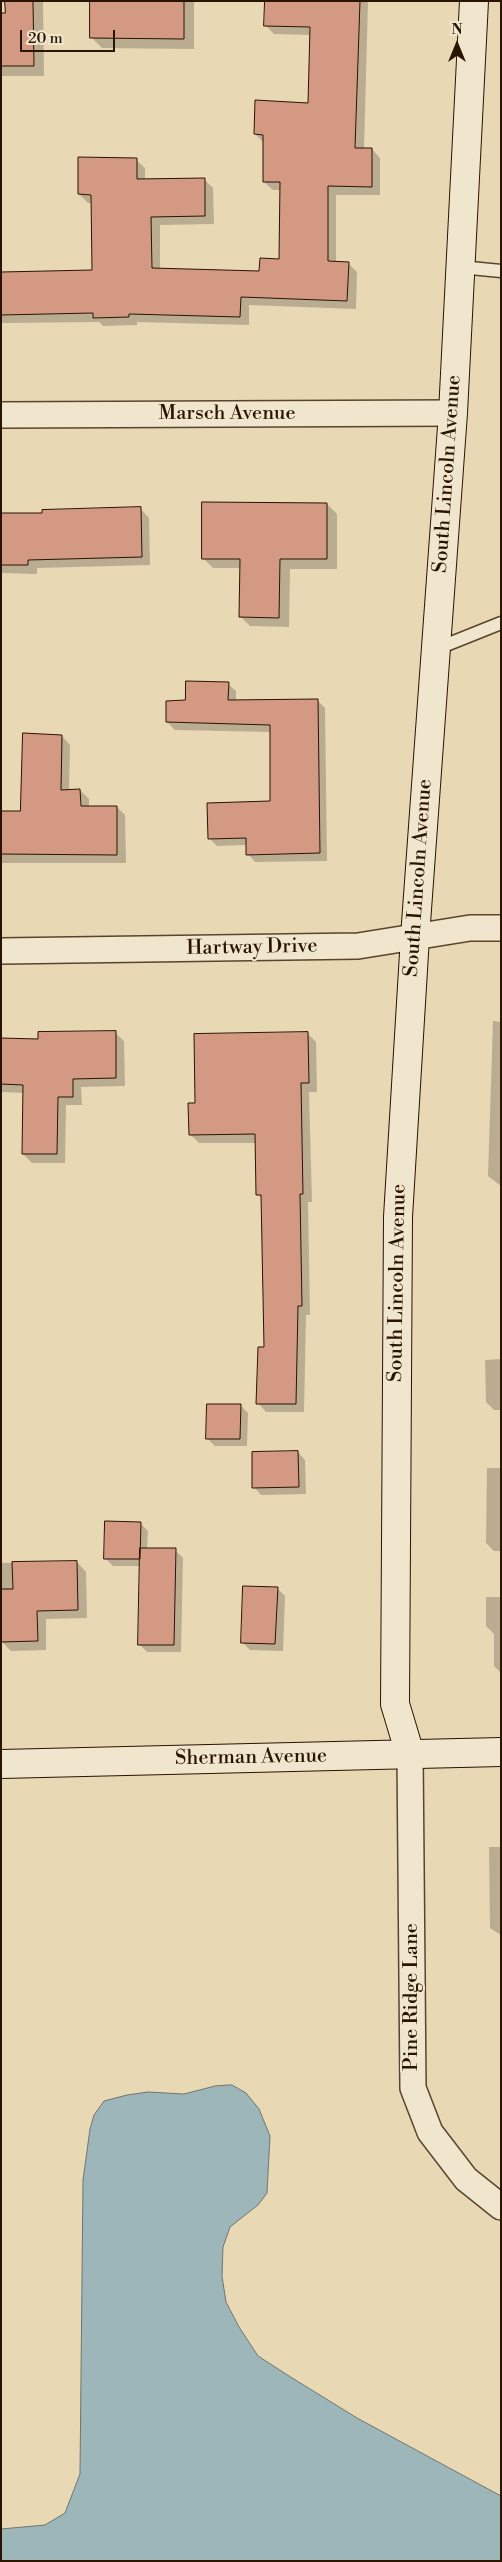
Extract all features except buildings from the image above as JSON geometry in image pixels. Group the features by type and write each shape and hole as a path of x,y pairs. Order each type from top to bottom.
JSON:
{"street":[{"name":"South Lincoln Avenue","path":"410,1754 395,1704 397,1236 415,937 453,413 474,1"},
{"name":"Marsch Avenue","path":"1,415 453,413"},
{"name":"Hartway Drive","path":"1,951 358,946 470,928 501,928"},
{"name":"Sherman Avenue","path":"1,1764 501,1752"},
{"name":"Pine Ridge Lane","path":"410,1754 413,2088 430,2132 466,2179 501,2207"}],"lane":[{"path":"460,267 501,271"},
{"path":"436,650 501,624"}],"water":[{"path":"232,2085 246,2093 259,2109 270,2136 267,2193 258,2205 230,2227 223,2247 222,2276 226,2302 239,2327 258,2356 289,2376 357,2418 501,2496 501,2561 1,2561 1,2529 45,2525 65,2513 80,2474 83,2180 90,2129 94,2115 104,2101 127,2095 148,2092 184,2094 215,2086"}]}
